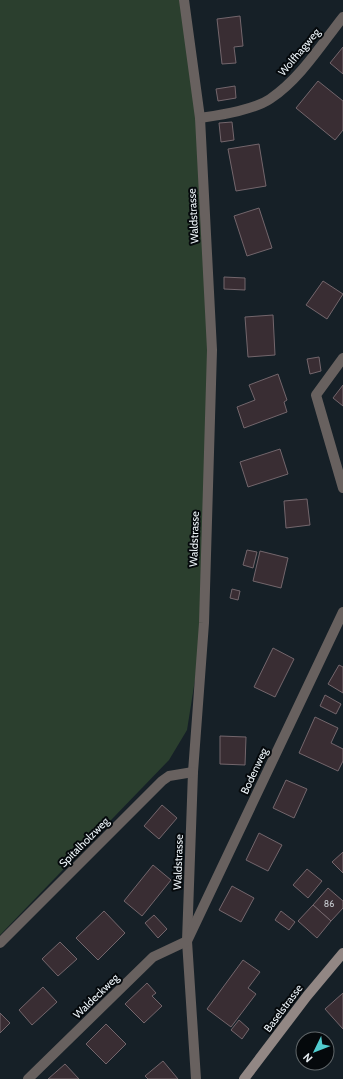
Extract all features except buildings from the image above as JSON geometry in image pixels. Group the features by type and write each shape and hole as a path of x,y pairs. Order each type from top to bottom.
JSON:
{"main road":[{"name":"Baselstrasse","path":"244,1079 307,996 343,953"}],"street":[{"name":"Waldstrasse","path":"184,0 200,118 212,350 204,623 193,772 188,941 196,1079"},
{"name":"Wolfhagweg","path":"200,118 233,112 269,100 295,78 343,17"},
{"path":"343,358 316,394 343,488"},
{"name":"Bodenweg","path":"188,941 343,612"},
{"name":"Spitalholzweg","path":"0,943 162,781 169,776 193,772"},
{"name":"Waldeckweg","path":"28,1079 153,957 188,941"}],"green space":[{"path":"0,0 184,0 200,118 212,350 204,623 187,730 169,760 0,935"}]}
